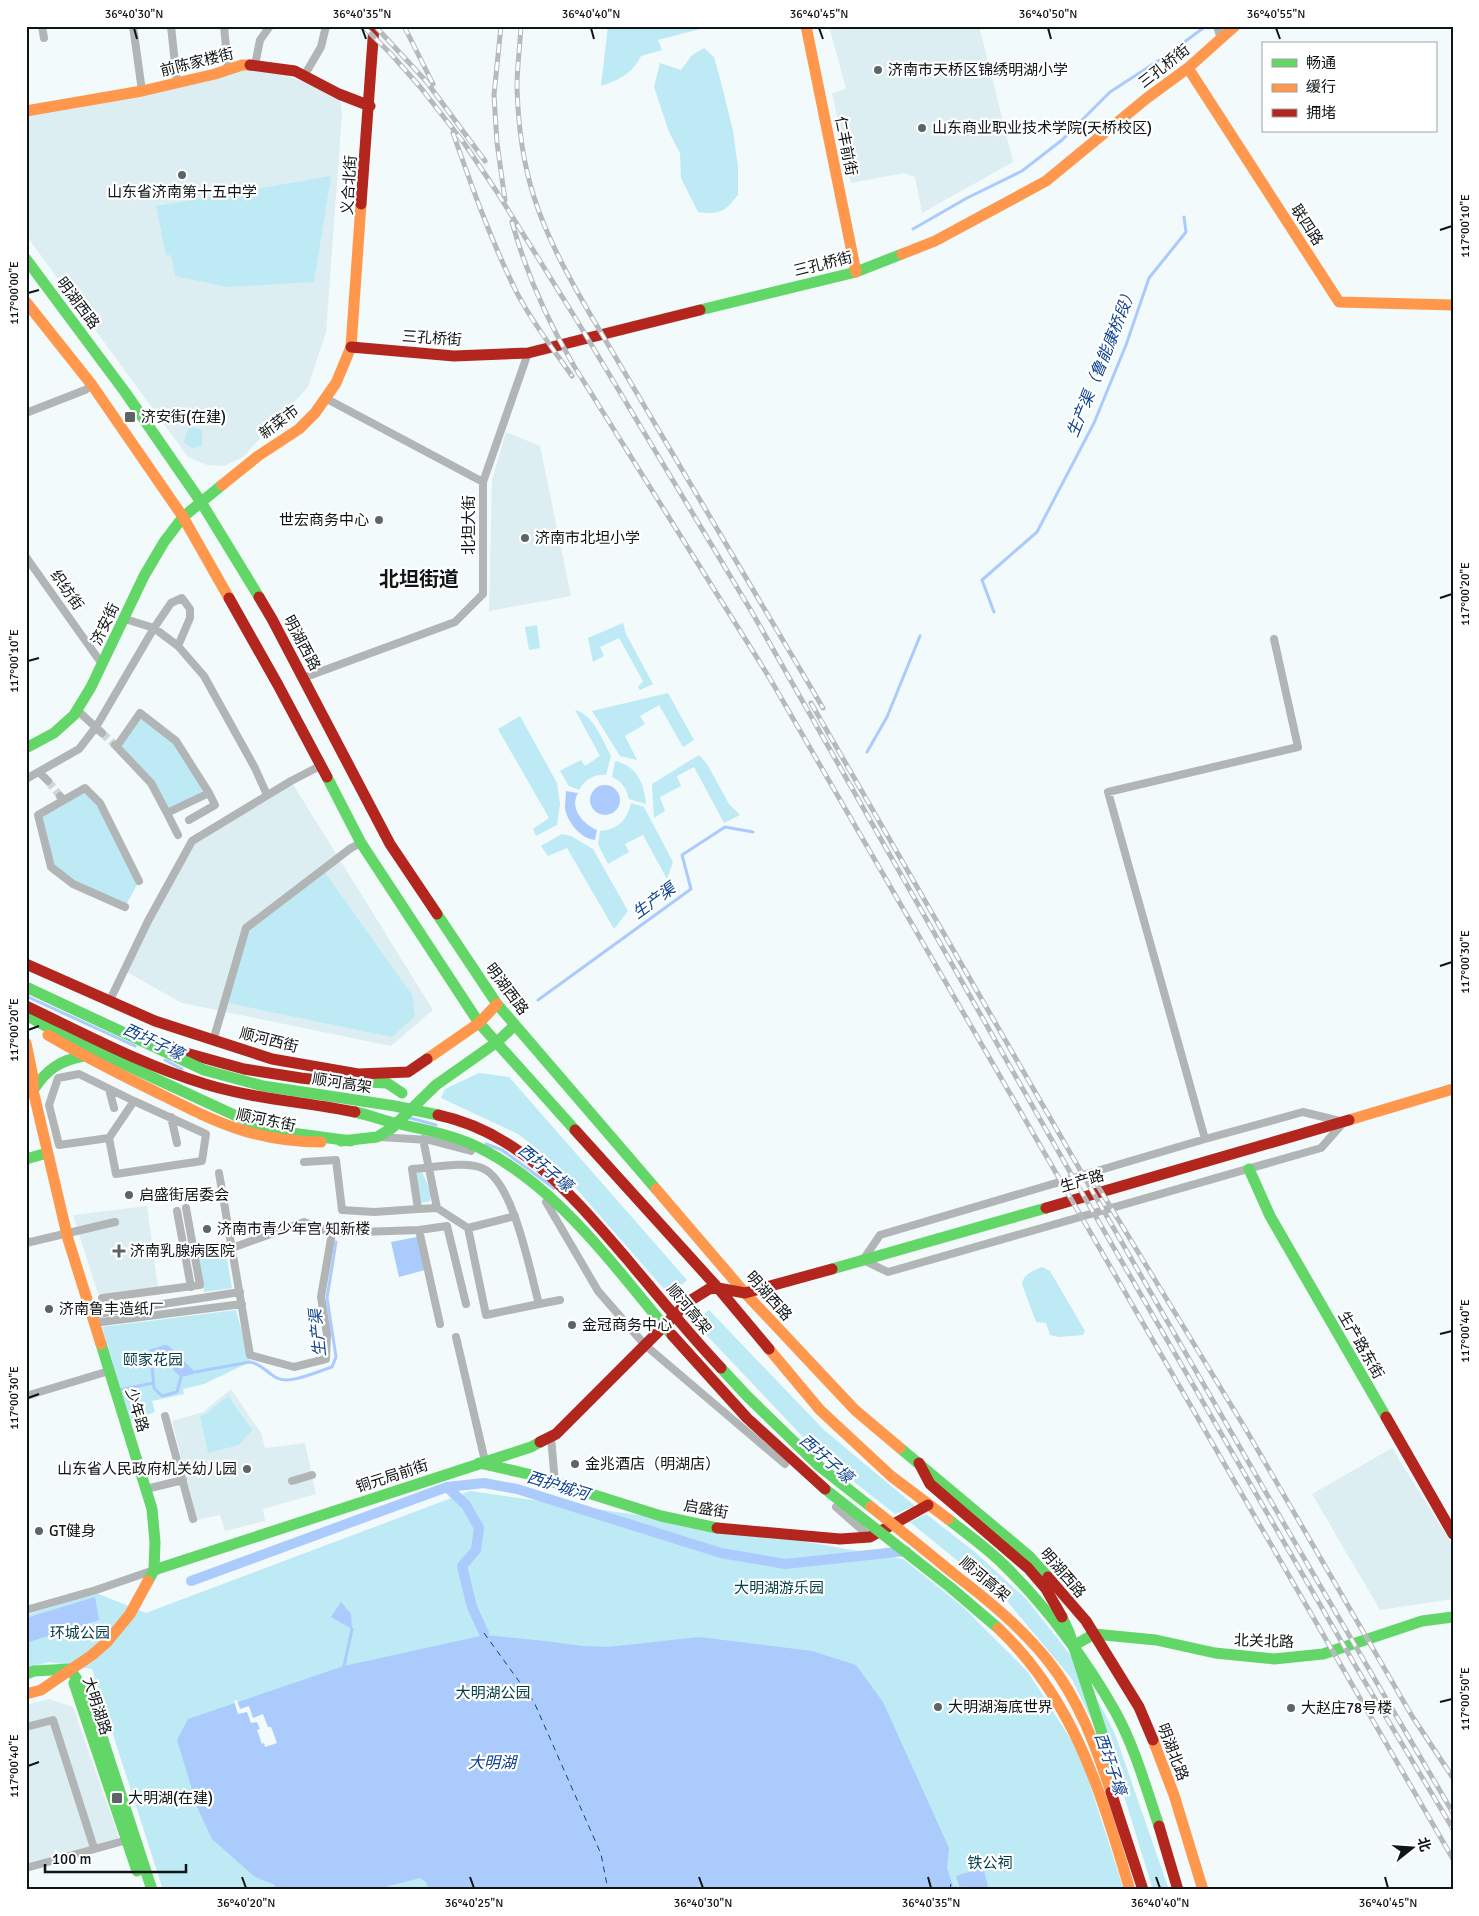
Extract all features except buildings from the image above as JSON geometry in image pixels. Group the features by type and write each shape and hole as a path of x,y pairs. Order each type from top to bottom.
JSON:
{"main road":[{"name":"义合北街","path":"351,346 370,106 374,26"},
{"name":"仁丰前街","path":"806,26 856,272"},
{"name":"三孔桥街","path":"351,346 454,356 528,353 856,272 935,241 1046,181 1147,98 1188,68 1235,26"},
{"name":"前陈家楼街","path":"26,110 142,91 242,65 295,71 339,94 370,106"},
{"name":"联四路","path":"1188,68 1339,302 1453,305"},
{"name":"明湖西路","path":"26,259 121,386 201,502 272,619 390,844 497,1004 745,1293 855,1410 1029,1556 1086,1621 1094,1634"},
{"path":"26,302 92,385 183,517 278,685 361,843 479,1023 718,1288 820,1410 891,1476 981,1544 1004,1565 1026,1588 1073,1646 1116,1713 1135,1755 1178,1890"},
{"name":"新菜市","path":"201,502 258,456 299,429 327,398 345,366 351,346"},
{"name":"济安街","path":"26,748 63,726 77,710 125,619 146,573 170,533 183,517 201,502"},
{"name":"顺河西街","path":"26,964 155,1021 213,1041 272,1059 358,1074 408,1072 479,1023 497,1004"},
{"path":"26,986 59,995 186,1053 244,1069 301,1078 387,1083 402,1093"},
{"name":"顺河高架","path":"26,986 204,1070 263,1086 395,1106 457,1120 510,1144 551,1175 589,1214 695,1340 747,1396 819,1466 989,1601 1023,1632 1050,1663 1079,1710 1100,1758 1143,1890"},
{"name":"顺河高架","path":"26,1006 183,1078 231,1091 299,1104 357,1112 436,1132 467,1143 515,1168 545,1192 572,1218 697,1365 761,1432 816,1482 978,1610 1018,1648 1038,1672 1060,1705 1084,1748 1103,1799 1130,1890"},
{"path":"26,1014 37,1022 72,1040 245,1120 284,1132 351,1141"},
{"name":"顺河东街","path":"26,1020 48,1036 84,1056 211,1120 252,1135 280,1141 312,1143 351,1141 377,1137 392,1128 436,1085 497,1042 515,1025"},
{"name":"少年路","path":"26,1043 30,1078 66,1234 152,1509 155,1542 154,1570 130,1614 117,1631 92,1656 70,1669 42,1690 26,1694"},
{"path":"33,1090 44,1073 55,1064 71,1058 84,1056"},
{"path":"382,1073 402,1093 404,1108 392,1128"},
{"path":"318,1080 358,1074"},
{"name":"生产路","path":"718,1288 745,1293 1344,1122 1453,1088"},
{"path":"26,1159 47,1153"},
{"name":"生产路东街","path":"1249,1169 1270,1216 1453,1534"},
{"name":"铜元局前街","path":"154,1570 481,1462 531,1448 556,1434 688,1302 709,1289 718,1288"},
{"name":"启盛街","path":"481,1462 528,1474 661,1516 715,1528 840,1539 870,1537 928,1505"},
{"path":"918,1463 930,1484 1028,1568 1046,1589 1060,1612 1069,1632 1151,1890"},
{"name":"北关北路","path":"1094,1634 1156,1640 1215,1653 1274,1659 1323,1654 1422,1621 1453,1617"},
{"path":"1073,1646 1094,1634"},
{"name":"明湖北路","path":"1094,1634 1139,1708 1154,1741 1174,1795 1203,1890"},
{"path":"26,1674 34,1671 70,1669"},
{"name":"大明湖路","path":"70,1669 144,1890"},
{"name":"大明湖路","path":"70,1669 88,1697 152,1890"}],"street":[{"path":"42,26 44,38"},
{"path":"133,26 142,91"},
{"path":"171,26 177,83"},
{"path":"224,26 228,69"},
{"path":"255,65 260,40 270,26"},
{"path":"304,76 321,47 326,26"},
{"path":"1216,26 1221,39"},
{"name":"北坦大街","path":"303,678 455,622 483,594 483,482 528,353"},
{"path":"26,413 85,390 92,385"},
{"path":"327,398 483,482"},
{"name":"织纺街","path":"26,558 102,664"},
{"path":"26,779 79,749 96,728 154,628 171,603 182,598 190,609 190,618 178,646"},
{"path":"125,619 154,628 178,646 204,676 256,768 267,795"},
{"path":"1205,1139 1108,792 1298,747 1274,639"},
{"path":"77,710 102,733"},
{"path":"178,835 151,784 116,745 140,713 176,741 209,793 215,806 189,820"},
{"path":"110,1000 148,921 192,841 267,795 320,766"},
{"path":"39,772 48,781"},
{"path":"125,908 73,884 51,867 38,815 62,798 84,788 100,804 139,881"},
{"path":"167,813 209,793"},
{"path":"213,1041 246,928 351,848 361,843"},
{"path":"59,1145 50,1105 58,1078 79,1074 206,1134"},
{"path":"109,1089 114,1108"},
{"path":"134,1101 109,1138 116,1174 202,1162 206,1134 211,1120"},
{"path":"1303,1112 1344,1122 1321,1148 1249,1169 888,1272 864,1260 880,1235 1205,1139 1303,1112"},
{"path":"171,1117 177,1144"},
{"path":"377,1137 423,1139 476,1152 514,1174 547,1203 598,1291 645,1345 870,1537"},
{"path":"47,1153 59,1145 109,1138"},
{"path":"423,1139 437,1208"},
{"path":"304,1162 336,1160 342,1210 374,1212 437,1208 468,1228 486,1225 515,1216"},
{"path":"418,1209 412,1168 464,1165 483,1168 497,1180 515,1216 539,1304"},
{"path":"219,1173 250,1355 294,1367 326,1359 327,1334 321,1296 332,1233"},
{"path":"106,1313 102,1298 191,1288 200,1285 186,1208"},
{"path":"177,1211 191,1288"},
{"path":"26,1243 115,1222"},
{"path":"232,1248 304,1222 332,1233 419,1230 447,1226 466,1304"},
{"path":"227,1226 248,1226 261,1237"},
{"path":"468,1228 486,1315 560,1300"},
{"path":"419,1230 440,1324"},
{"path":"93,1319 106,1313 240,1292"},
{"path":"93,1319 242,1304"},
{"path":"456,1337 481,1462"},
{"path":"26,1396 109,1371"},
{"path":"165,1416 193,1519"},
{"path":"551,1437 555,1483"},
{"path":"292,1481 312,1475"},
{"path":"146,1489 182,1480"},
{"name":"铜元局前街","path":"26,1610 96,1590 154,1570"},
{"path":"26,1727 52,1720 94,1848"},
{"path":"26,1868 127,1840"}],"shaded area":[{"name":"山东商业职业技术学院(天桥校区)","path":"829,26 979,26 1013,162 922,213 915,177 904,173 851,183 832,93 846,89"},
{"name":"山东省济南第十五中学","path":"255,65 339,94 342,114 326,332 308,387 243,457 224,466 207,465 188,457 26,235 26,114"},
{"name":"济南市北坦小学","path":"506,432 540,446 571,596 489,611 492,480"},
{"path":"291,781 433,1010 391,1046 182,1003 123,970 192,841"},
{"name":"济南乳腺病医院","path":"147,1206 158,1287 98,1294 73,1215"},
{"name":"山东省人民政府机关幼儿园","path":"231,1389 261,1433 265,1448 305,1443 316,1494 263,1509 265,1521 225,1531 220,1515 197,1520 172,1421 203,1412"},
{"path":"1392,1448 1453,1546 1453,1599 1380,1610 1312,1494"},
{"path":"49,1699 73,1707 119,1838 26,1865 26,1705"}],"green space":[{"path":"608,26 704,26 704,28 658,40 662,50 641,56 624,76 601,86"},
{"path":"704,48 714,57 733,131 738,167 738,195 725,209 712,213 698,212 681,178 680,153 669,132 654,87 660,63 681,70 692,55"},
{"path":"331,176 314,282 228,287 175,276 171,255 166,256 156,206"},
{"path":"189,426 202,430 202,446 192,448 184,442"},
{"path":"623,623 626,634 653,684 640,690 638,687 643,681 619,638 600,647 604,656 593,662 588,638"},
{"path":"537,625 540,648 529,650 525,627"},
{"path":"668,693 694,740 683,747 659,705 640,716 645,724 625,736 637,760 620,756 592,711"},
{"path":"575,710 592,722 611,756 606,775 590,778 579,790 569,786 560,771 581,760 585,766 600,756"},
{"path":"140,713 176,741 209,793 167,813 151,783 117,746"},
{"path":"520,716 557,783 560,804 557,825 536,836 533,829 549,818 498,729"},
{"path":"699,755 707,764 729,804 740,815 724,823 694,767 677,776 681,786 660,797 665,811 654,818 652,784"},
{"path":"615,761 623,763 638,776 646,804 629,799 623,785 612,777"},
{"path":"85,788 100,803 139,881 125,907 73,884 51,867 38,815"},
{"path":"631,803 644,807 673,862 667,879 643,835 625,844 629,852 608,864 598,844 600,831 607,830 621,823"},
{"path":"562,834 571,836 593,849 628,911 614,929 567,848 548,856 541,846"},
{"path":"323,870 412,995 415,1016 392,1037 223,1002 246,928"},
{"path":"479,1073 509,1077 687,1280 670,1296 554,1163 518,1134 441,1098 445,1089"},
{"path":"417,1172 422,1172 432,1194 430,1201 422,1203 418,1197"},
{"path":"224,1255 227,1259 232,1288 204,1292 199,1258"},
{"path":"1042,1267 1050,1271 1085,1331 1083,1335 1059,1337 1050,1335 1046,1323 1036,1322 1022,1284 1027,1275"},
{"name":"颐家花园","path":"236,1310 250,1362 204,1384 183,1389 184,1394 152,1401 155,1412 130,1421 102,1327"},
{"path":"709,1310 823,1429 915,1506 895,1514 821,1456 695,1323"},
{"path":"228,1396 252,1430 239,1445 208,1453 200,1416 206,1414"},
{"name":"大明湖公园","path":"470,1491 722,1527 903,1559 962,1606 1028,1672 1080,1754 1124,1890 163,1890 92,1669 49,1662 26,1668 26,1615 96,1593 146,1613"},
{"path":"926,1514 975,1552 1027,1600 1083,1671 1115,1734 1169,1890 1153,1890 1118,1776 1072,1679 1007,1601 910,1522"}],"water":[{"path":"605,785 616,789 620,800 616,811 605,815 594,811 590,800 594,789"},
{"path":"566,791 578,793 575,804 576,810 582,820 597,830 595,840 580,833 568,818 565,807"},
{"path":"417,1237 425,1270 399,1277 391,1242"},
{"path":"164,1345 169,1346 194,1371 194,1374 181,1377 174,1371 169,1360 151,1355 149,1350"},
{"path":"95,1597 99,1620 26,1643 26,1618"},
{"path":"341,1602 351,1614 352,1629 331,1617"},
{"name":"大明湖","path":"485,1635 582,1646 608,1647 699,1637 812,1651 856,1665 883,1702 949,1848 947,1868 954,1890 429,1890 426,1882 420,1878 374,1890 274,1890 275,1885 255,1877 212,1839 198,1809 177,1740 188,1719 344,1666"},
{"path":"978,1869 984,1871 989,1890 968,1890 966,1886 960,1888 956,1876"}],"pier":[{"path":"237,1700 240,1709 249,1706 253,1718 263,1714 268,1727 271,1727 277,1743 265,1747 264,1743 262,1744 257,1730 260,1729 257,1722 251,1723 247,1712 238,1714 234,1701"}],"waterway":[{"path":"913,229 967,198 1022,171 1062,140 1110,92 1164,57 1206,26"},
{"name":"生产渠（鲁能康桥段）","path":"994,612 982,580 1037,532 1094,423 1126,345 1149,278 1186,232 1184,217"},
{"name":"生产渠","path":"867,752 887,717 920,636"},
{"name":"生产渠","path":"538,1000 691,889 682,855 725,827 753,832"},
{"name":"西圩子壕","path":"26,996 135,1046"},
{"name":"西圩子壕","path":"165,1060 182,1069"},
{"name":"西圩子壕","path":"410,1118 436,1125"},
{"name":"西圩子壕","path":"486,1144 502,1150 554,1188"},
{"name":"生产渠","path":"195,1372 250,1362 277,1378 289,1380 332,1367 336,1357 327,1298 336,1242"},
{"path":"151,1355 154,1388 162,1396 177,1392 181,1377"},
{"path":"119,1390 153,1383"},
{"name":"西护城河","path":"191,1581 447,1487 484,1483 517,1489 721,1553 785,1564 906,1551"},
{"path":"447,1487 466,1505 479,1528 476,1550 462,1566 472,1607 484,1633"},
{"path":"344,1666 352,1629"}],"ferry route":[{"path":"484,1633 534,1702 601,1854 608,1890"},
{"path":"950,1890 951,1883"}],"tunnel":[{"path":"102,733 115,745"},
{"path":"48,781 60,796"}],"railway":[{"path":"363,26 421,88 464,143 497,192 576,319 753,614 1070,1172 1359,1672 1453,1829"},
{"path":"375,26 426,81 485,161"},
{"path":"404,26 433,84"},
{"path":"501,26 494,95 497,143 505,200"},
{"path":"521,26 517,87 522,143 534,197 552,242 590,314 823,708"},
{"path":"453,133 490,234 517,293 536,325 572,376"},
{"path":"512,222 538,296 574,366 769,677 1453,1859"},
{"path":"811,703 1287,1529 1453,1813"},
{"path":"1093,1178 1245,1428 1412,1716 1453,1778"}],"traffic: fast":[{"path":"700,310 856,272 902,254"},
{"path":"26,259 125,392 201,502 259,597"},
{"path":"26,748 54,733 74,715 91,687 144,576 164,542 183,517 222,485"},
{"path":"327,777 361,843 479,1023 575,1130"},
{"path":"437,914 497,1004 656,1189"},
{"path":"26,987 204,1070 263,1086 395,1106 438,1115"},
{"path":"26,1015 63,1036 245,1120 284,1132 351,1141"},
{"path":"341,1141 377,1137 392,1128 436,1085 497,1042 515,1025"},
{"path":"34,1089 55,1066 84,1056"},
{"path":"344,1081 387,1083 402,1093"},
{"path":"355,1112 442,1134 469,1143 500,1159 528,1179 581,1227 672,1335"},
{"path":"26,1159 47,1153"},
{"path":"1249,1169 1270,1216 1386,1417"},
{"path":"832,1269 1046,1208"},
{"path":"101,1344 152,1509 155,1542 154,1570 148,1581"},
{"path":"721,1368 819,1466 871,1507"},
{"path":"154,1570 531,1447 540,1442"},
{"path":"900,1448 1029,1556 1048,1577"},
{"path":"479,1463 528,1474 661,1516 717,1528"},
{"path":"825,1489 950,1587 998,1628"},
{"path":"948,1519 991,1553 1020,1581 1079,1654 1105,1693 1123,1726 1140,1768 1159,1826"},
{"path":"1062,1617 1069,1632 1112,1764"},
{"path":"1073,1646 1094,1634 1156,1640 1215,1653 1274,1659 1323,1654 1422,1621 1453,1617"},
{"path":"70,1669 89,1697 152,1890"},
{"path":"26,1674 34,1671 70,1669"},
{"path":"74,1683 137,1871"}],"traffic: slow":[{"path":"806,26 856,272"},
{"path":"902,254 935,241 1046,181 1147,98 1188,68 1235,26"},
{"path":"26,111 142,91 215,74 242,65 250,65"},
{"path":"1188,68 1339,302 1453,305"},
{"path":"222,485 258,456 299,429 315,413 336,383 351,347 361,204"},
{"path":"26,302 92,385 183,517 229,598"},
{"path":"427,1059 479,1023 497,1004"},
{"path":"48,1035 113,1070 214,1120 274,1138 321,1142"},
{"path":"26,1043 33,1077 33,1090 68,1239 101,1344"},
{"path":"1349,1120 1453,1089"},
{"path":"656,1189 745,1293 855,1410 900,1448"},
{"path":"769,1349 820,1410 891,1476 948,1519"},
{"path":"871,1507 992,1604 1039,1650 1060,1677 1078,1708 1093,1741 1111,1792"},
{"path":"26,1694 41,1690 92,1655 107,1642 130,1614 148,1581"},
{"path":"998,1628 1025,1656 1047,1686 1066,1717 1096,1784 1130,1890"},
{"path":"1153,1740 1174,1795 1203,1890"}],"traffic: jam":[{"path":"361,204 374,26"},
{"path":"250,65 295,71 339,94 370,106"},
{"path":"351,347 454,356 528,353 700,310"},
{"path":"259,597 390,844 437,914"},
{"path":"229,598 327,777"},
{"path":"26,964 155,1021 272,1059 358,1074 408,1072 427,1059"},
{"path":"26,1006 136,1058 205,1084 261,1097 355,1112"},
{"path":"168,1045 186,1053 244,1069 301,1078 318,1080 358,1074"},
{"path":"438,1115 468,1124 496,1137 521,1152 544,1171 587,1213 721,1368"},
{"path":"1046,1208 1349,1120"},
{"path":"575,1130 718,1288 769,1349"},
{"path":"540,1442 556,1434 688,1302 709,1289 718,1288 745,1293 832,1269"},
{"path":"672,1335 747,1418 825,1489"},
{"path":"1386,1417 1453,1534"},
{"path":"919,1463 930,1484 1028,1568 1046,1589 1062,1617"},
{"path":"717,1528 840,1539 870,1537 928,1505"},
{"path":"1048,1577 1086,1621 1139,1707 1153,1740"},
{"path":"1111,1792 1143,1890"},
{"path":"1159,1826 1178,1890"}],"place":[{"name":"济南市天桥区锦绣明湖小学","path":"878,70"},
{"name":"山东商业职业技术学院(天桥校区)","path":"922,128"},
{"name":"山东省济南第十五中学","path":"182,175"},
{"name":"济安街(在建)","path":"130,417"},
{"name":"世宏商务中心","path":"379,520"},
{"name":"济南市北坦小学","path":"525,538"},
{"name":"启盛街居委会","path":"129,1195"},
{"name":"济南市青少年宫 知新楼","path":"207,1229"},
{"name":"济南乳腺病医院","path":"119,1251"},
{"name":"济南鲁丰造纸厂","path":"49,1309"},
{"name":"金冠商务中心","path":"572,1325"},
{"name":"金兆酒店（明湖店）","path":"575,1464"},
{"name":"山东省人民政府机关幼儿园","path":"247,1469"},
{"name":"GT健身","path":"39,1531"},
{"name":"大明湖海底世界","path":"938,1707"},
{"name":"大赵庄78号楼","path":"1291,1708"},
{"name":"大明湖(在建)","path":"117,1798"}],"district":[{"name":"北坦街道","path":"419,579"}],"park label":[{"name":"大明湖游乐园","path":"779,1588"},
{"name":"环城公园","path":"80,1633"},
{"name":"铁公祠","path":"990,1863"}]}
